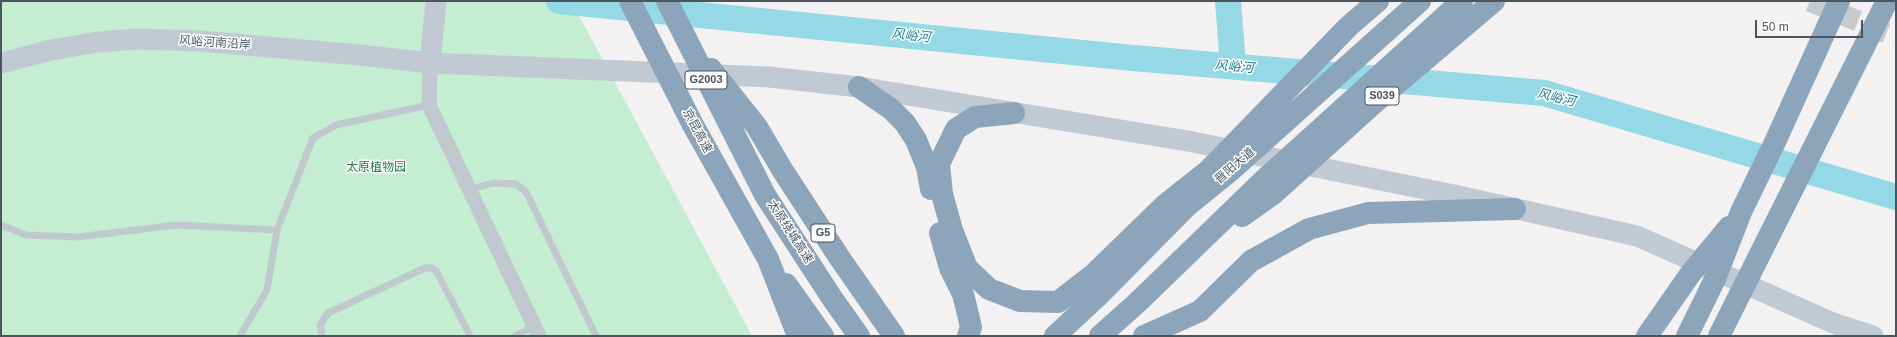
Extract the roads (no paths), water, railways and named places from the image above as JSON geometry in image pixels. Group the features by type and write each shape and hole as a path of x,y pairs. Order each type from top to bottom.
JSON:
{"highway":[{"name":"京昆高速","path":"630,1 693,125 768,259"},
{"name":"G5","path":"667,1 684,35 757,127 783,171 838,257 894,336"},
{"path":"1014,113 976,117 956,129 939,164 942,194 952,230 967,268 990,289 1020,301 1058,302 1094,274 1165,204 1218,172 1349,26 1378,1"},
{"name":"晋阳大道","path":"1055,336 1100,294 1188,206 1218,172 1420,1"},
{"name":"S039","path":"1268,187 1462,1"},
{"name":"S039","path":"1100,336 1181,260 1268,187 1374,103 1494,1"},
{"path":"1687,336 1715,279 1741,212 1839,1"},
{"path":"1719,336 1887,1"},
{"name":"太原绕城高速","path":"684,35 765,195 832,298 859,336"},
{"path":"859,87 891,108 905,123 916,140 927,167 938,227 950,268 963,294 971,327 968,336"},
{"path":"1144,336 1200,311 1251,261 1308,230 1368,213 1515,209"},
{"path":"1647,336 1691,273 1741,212"},
{"path":"768,259 798,336"},
{"path":"768,259 824,336"},
{"path":"1736,336 1743,289"}],"street":[{"path":"436,1 430,57 429,105 536,331"},
{"name":"风峪河南沿岸","path":"1,63 51,50 98,42 137,39 200,41 430,57 769,77 859,87 1188,141 1637,236 1834,323 1873,336"}],"lane":[{"path":"240,336 267,290 277,230 313,138 336,125 429,105"},
{"path":"468,190 493,183 516,184 526,192 596,336"},
{"path":"1,225 26,235 78,238 176,225 277,230"},
{"path":"322,336 320,325 328,313 425,268 432,268 437,272 470,336"},
{"path":"515,336 536,331"}],"waterway":[{"name":"风峪河","path":"559,1 1133,58 1544,93 1896,197"},
{"path":"1228,1 1233,66"}],"tunnel":[{"path":"1810,1 1896,37"}],"park label":[{"name":"太原植物园","path":"376,168"}]}
